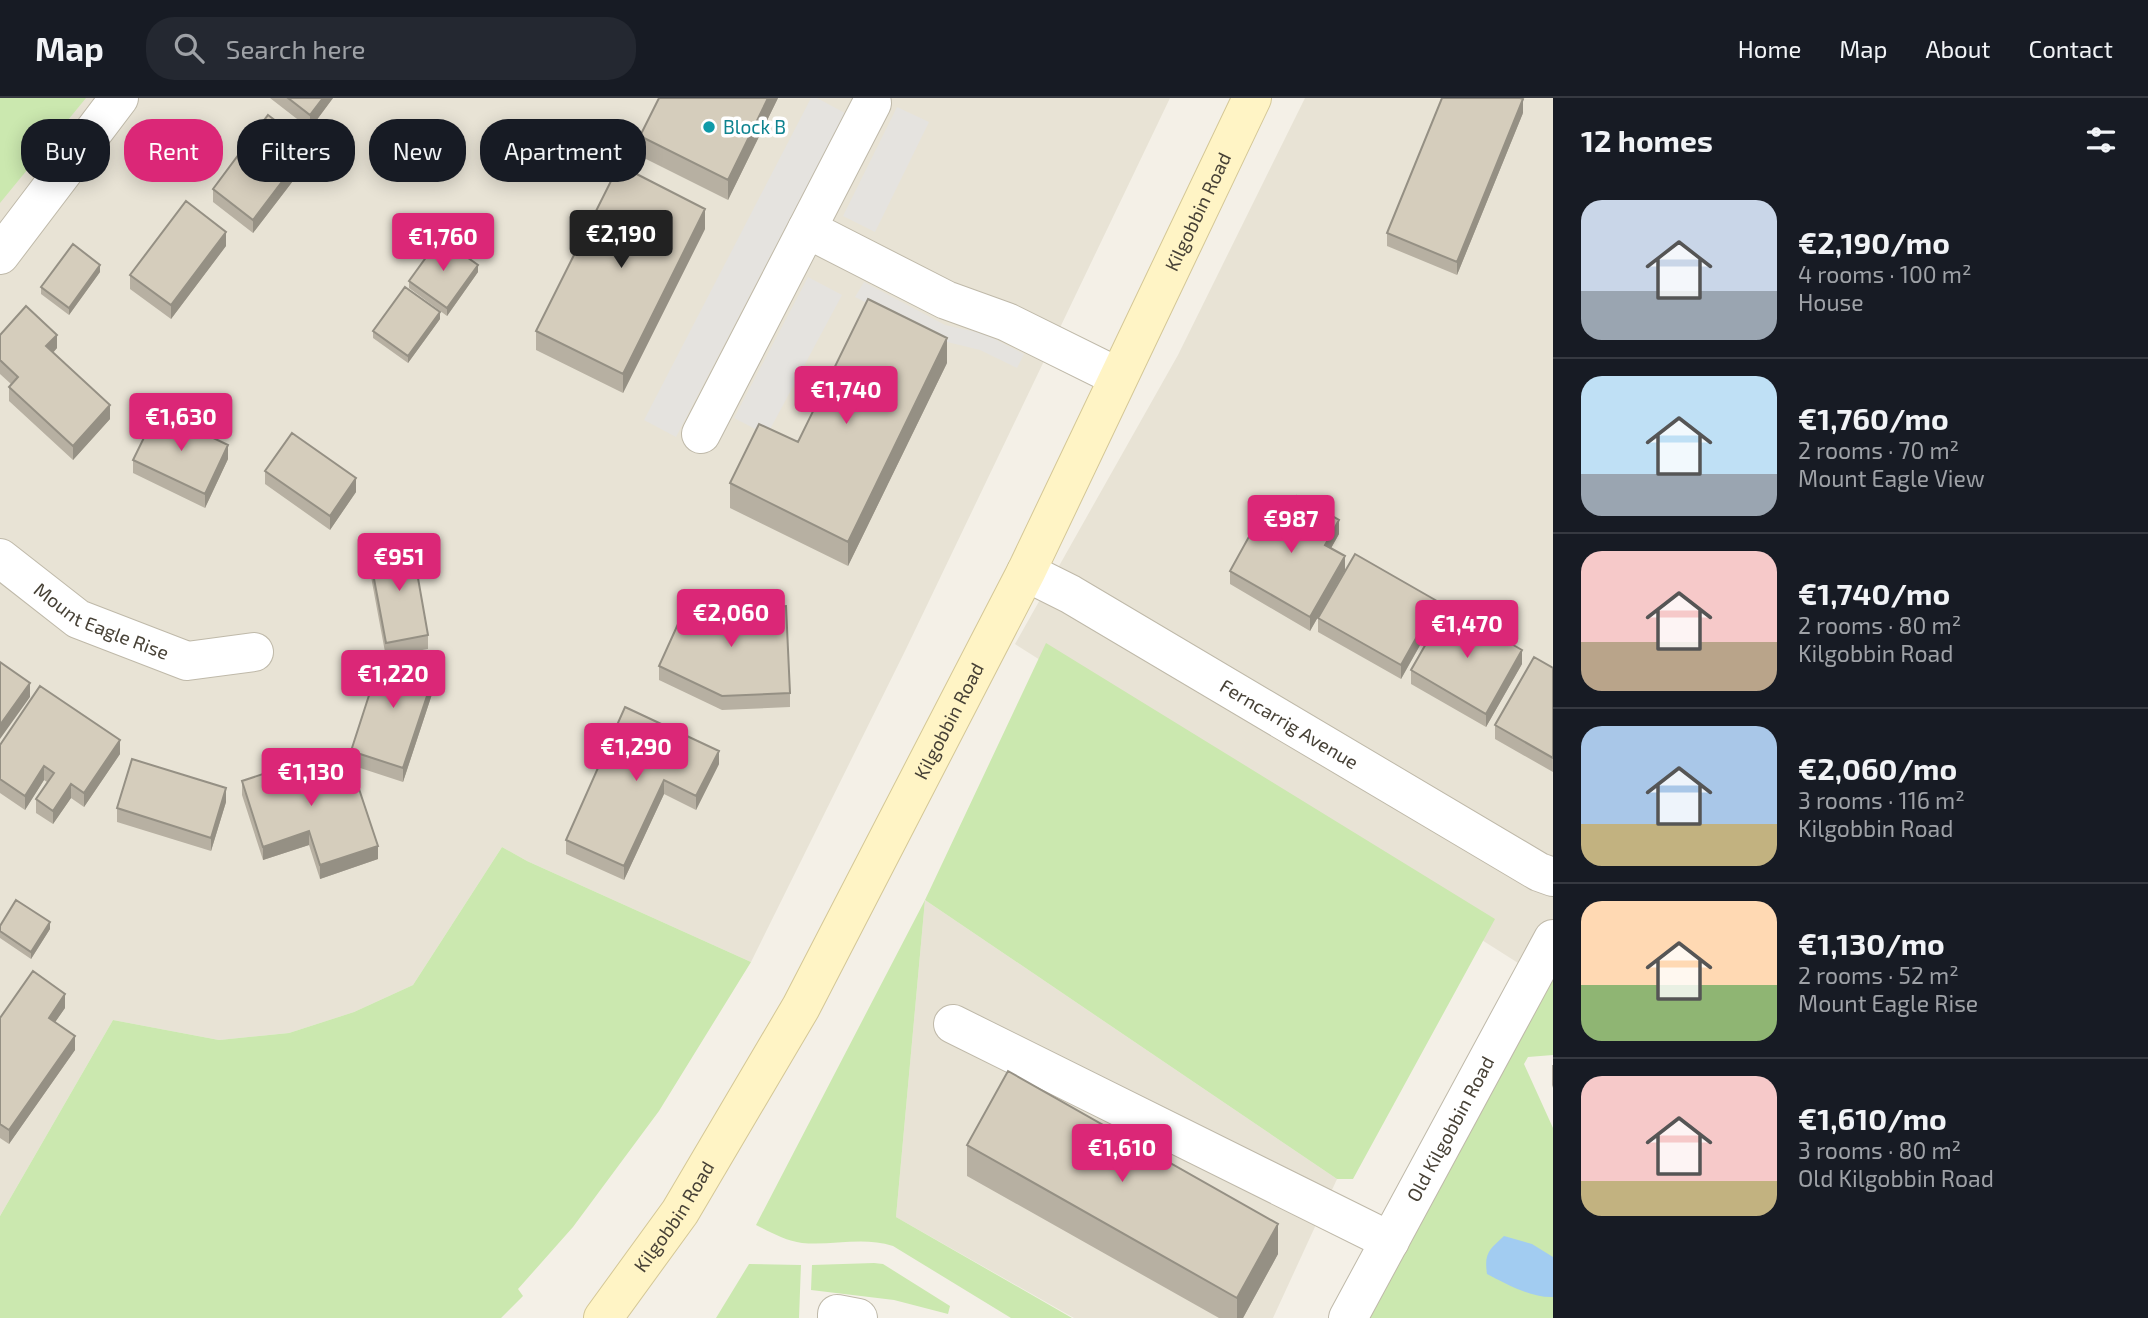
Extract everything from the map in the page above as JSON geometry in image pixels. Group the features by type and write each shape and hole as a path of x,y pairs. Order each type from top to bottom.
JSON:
{"street":[{"path":"0,255 119,98"},
{"name":"Kilgobbin Road","path":"603,1318 680,1212 801,1007 1026,572 1252,98"},
{"path":"701,434 872,103"},
{"path":"807,229 946,300 1007,322 1118,377"},
{"name":"Mount Eagle Rise","path":"0,558 78,619 187,661 254,652"},
{"name":"Ferncarrig Avenue","path":"1026,572 1082,601 1539,872 1553,877"},
{"name":"Old Kilgobbin Road","path":"1348,1318 1553,939"},
{"path":"953,1024 1390,1241"},
{"path":"837,1318 837,1314 858,1318"}],"shaded area":[{"path":"0,98 1170,98 906,649 751,962 527,861 502,847 413,985 354,1012 289,1033 219,1040 113,1020 0,1216"},
{"path":"811,98 817,98 845,113 676,437 644,420"},
{"path":"1305,98 1553,98 1553,985 1015,644 1178,355"},
{"path":"897,107 929,122 875,232 843,216"},
{"path":"808,277 842,295 767,435 734,418"},
{"path":"864,282 945,325 985,334 1024,354 1017,368 980,350 939,340 855,297"},
{"path":"925,900 1337,1179 1273,1318 1074,1318 896,1217"}],"green space":[{"path":"0,98 86,98 69,119 21,119 21,177 0,203"},
{"path":"1046,643 1495,919 1353,1179 1337,1179 925,900"},
{"path":"502,847 527,861 751,962 659,1111 573,1227 518,1289 523,1296 501,1318 0,1318 0,1216 113,1020 219,1040 289,1033 354,1012 413,985"},
{"path":"925,900 896,1217 1072,1318 1011,1318 893,1246 859,1241 802,1243 756,1225"},
{"path":"1553,971 1553,1055 1528,1057 1524,1064 1553,1128 1553,1318 1360,1318"},
{"path":"749,1264 801,1265 799,1318 716,1318"},
{"path":"883,1264 950,1306 948,1314 894,1300 811,1290 812,1265"}],"water":[{"path":"1504,1236 1532,1244 1553,1257 1553,1297 1528,1293 1487,1274 1486,1261 1489,1252"}],"building":[{"path":"288,98 323,98 310,115"},
{"name":"Block B","path":"659,98 768,98 728,180 646,139 646,124"},
{"path":"1442,98 1523,99 1457,262 1387,233"},
{"path":"237,157 237,182 282,182 253,220 213,189 218,182 223,182 223,176"},
{"path":"646,179 705,209 623,374 536,331 610,182 646,182"},
{"path":"186,201 226,232 171,305 130,275"},
{"path":"440,238 478,265 447,308 409,281"},
{"path":"73,244 100,265 69,308 41,287"},
{"path":"405,287 440,312 408,356 373,331"},
{"path":"868,299 947,338 848,542 730,483 759,424 798,442"},
{"path":"26,306 57,335 46,346 110,405 73,446 9,387 18,377 0,360 0,335"},
{"path":"157,411 228,445 205,494 133,460"},
{"path":"292,433 356,478 330,516 265,471"},
{"path":"1297,496 1339,520 1325,545 1345,556 1310,617 1230,571 1267,504 1286,515"},
{"path":"412,544 428,635 386,643 369,552"},
{"path":"1355,554 1437,601 1401,665 1318,618"},
{"path":"692,593 734,609 786,606 790,693 722,696 659,666"},
{"path":"1447,607 1522,650 1486,714 1411,670"},
{"path":"383,652 436,669 403,768 351,751"},
{"path":"1534,657 1553,668 1553,758 1495,725"},
{"path":"0,662 30,683 0,725"},
{"path":"40,686 120,740 84,793 71,784 53,811 36,799 54,773 44,766 25,796 0,779 0,745"},
{"path":"625,707 719,751 696,796 664,780 624,866 566,840"},
{"path":"332,751 345,787 357,783 378,846 320,865 309,831 263,847 242,781"},
{"path":"132,759 226,788 211,838 117,808"},
{"path":"16,900 50,922 31,952 0,931 0,926"},
{"path":"33,971 65,994 49,1018 75,1036 9,1130 0,1124 0,1018"},
{"path":"1008,1071 1278,1224 1237,1298 967,1145"}],"place":[{"name":"Block B","path":"709,127"}]}
